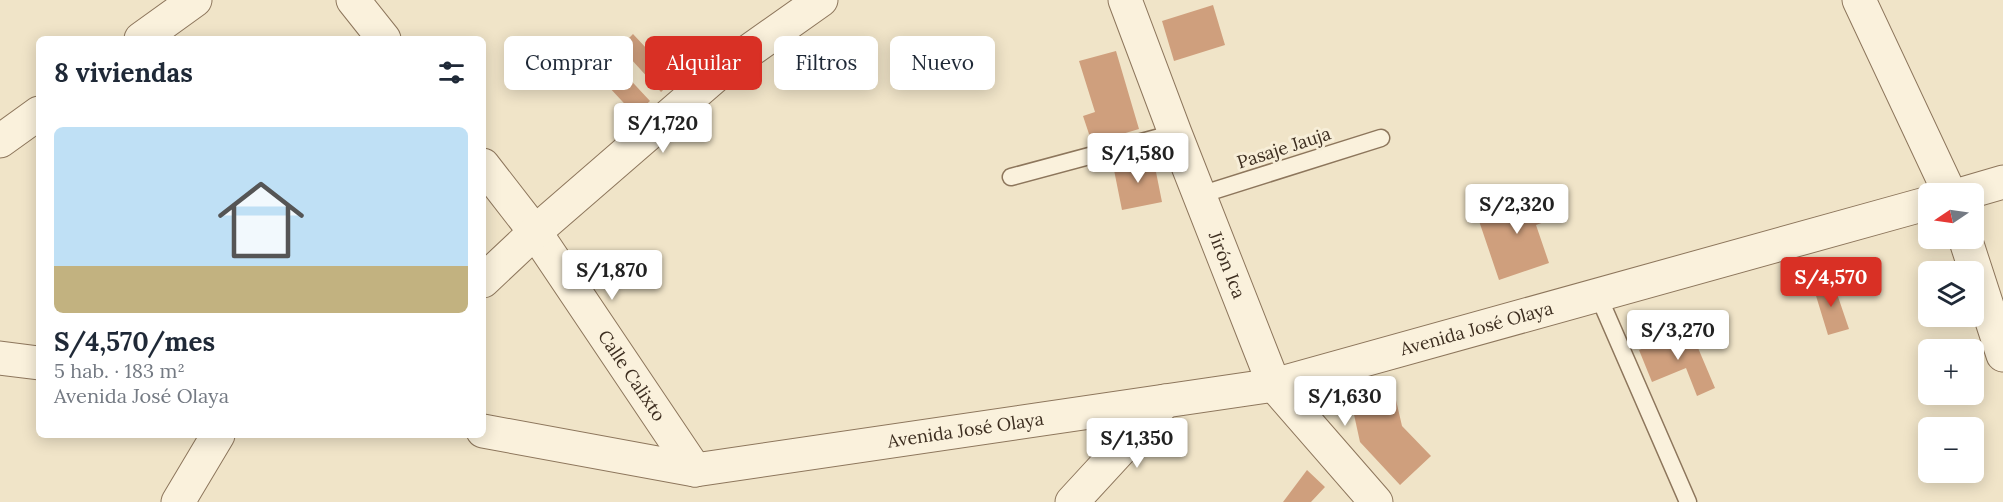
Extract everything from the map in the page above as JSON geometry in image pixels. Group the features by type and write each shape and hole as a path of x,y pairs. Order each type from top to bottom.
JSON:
{"street":[{"path":"145,36 195,0"},
{"path":"354,0 382,36"},
{"path":"486,278 535,232 722,69 821,0"},
{"name":"Jirón Ica","path":"1125,0 1174,133 1274,385 1376,502"},
{"path":"1859,0 1945,183"},
{"path":"0,141 36,115"},
{"name":"Calle Calixto","path":"486,169 535,232 695,470"},
{"path":"1984,188 2003,182"},
{"name":"Avenida José Olaya","path":"486,432 695,470 1274,385 1918,206"},
{"path":"1969,249 2003,355"},
{"path":"0,358 36,363"},
{"path":"1072,502 1165,401"},
{"path":"178,502 216,438"}],"lane":[{"path":"1011,177 1174,133"},
{"name":"Pasaje Jauja","path":"1200,195 1381,138"},
{"path":"1598,295 1688,502"}],"building":[{"path":"1213,5 1225,45 1174,61 1162,21"},
{"path":"633,34 645,47 645,74 633,61 633,36 631,36"},
{"path":"1116,51 1139,129 1092,143 1083,116 1095,112 1079,61"},
{"path":"633,83 650,101 635,115 612,90 633,90"},
{"path":"1153,157 1162,202 1122,210 1113,165"},
{"path":"1546,192 1555,218 1536,225 1549,263 1499,280 1477,215"},
{"path":"1832,279 1849,329 1828,335 1813,286"},
{"path":"1690,329 1715,388 1697,396 1686,368 1652,382 1639,350"},
{"path":"1396,400 1402,426 1431,456 1400,485 1360,442 1353,410"},
{"path":"1307,470 1325,487 1311,502 1283,502"}]}
